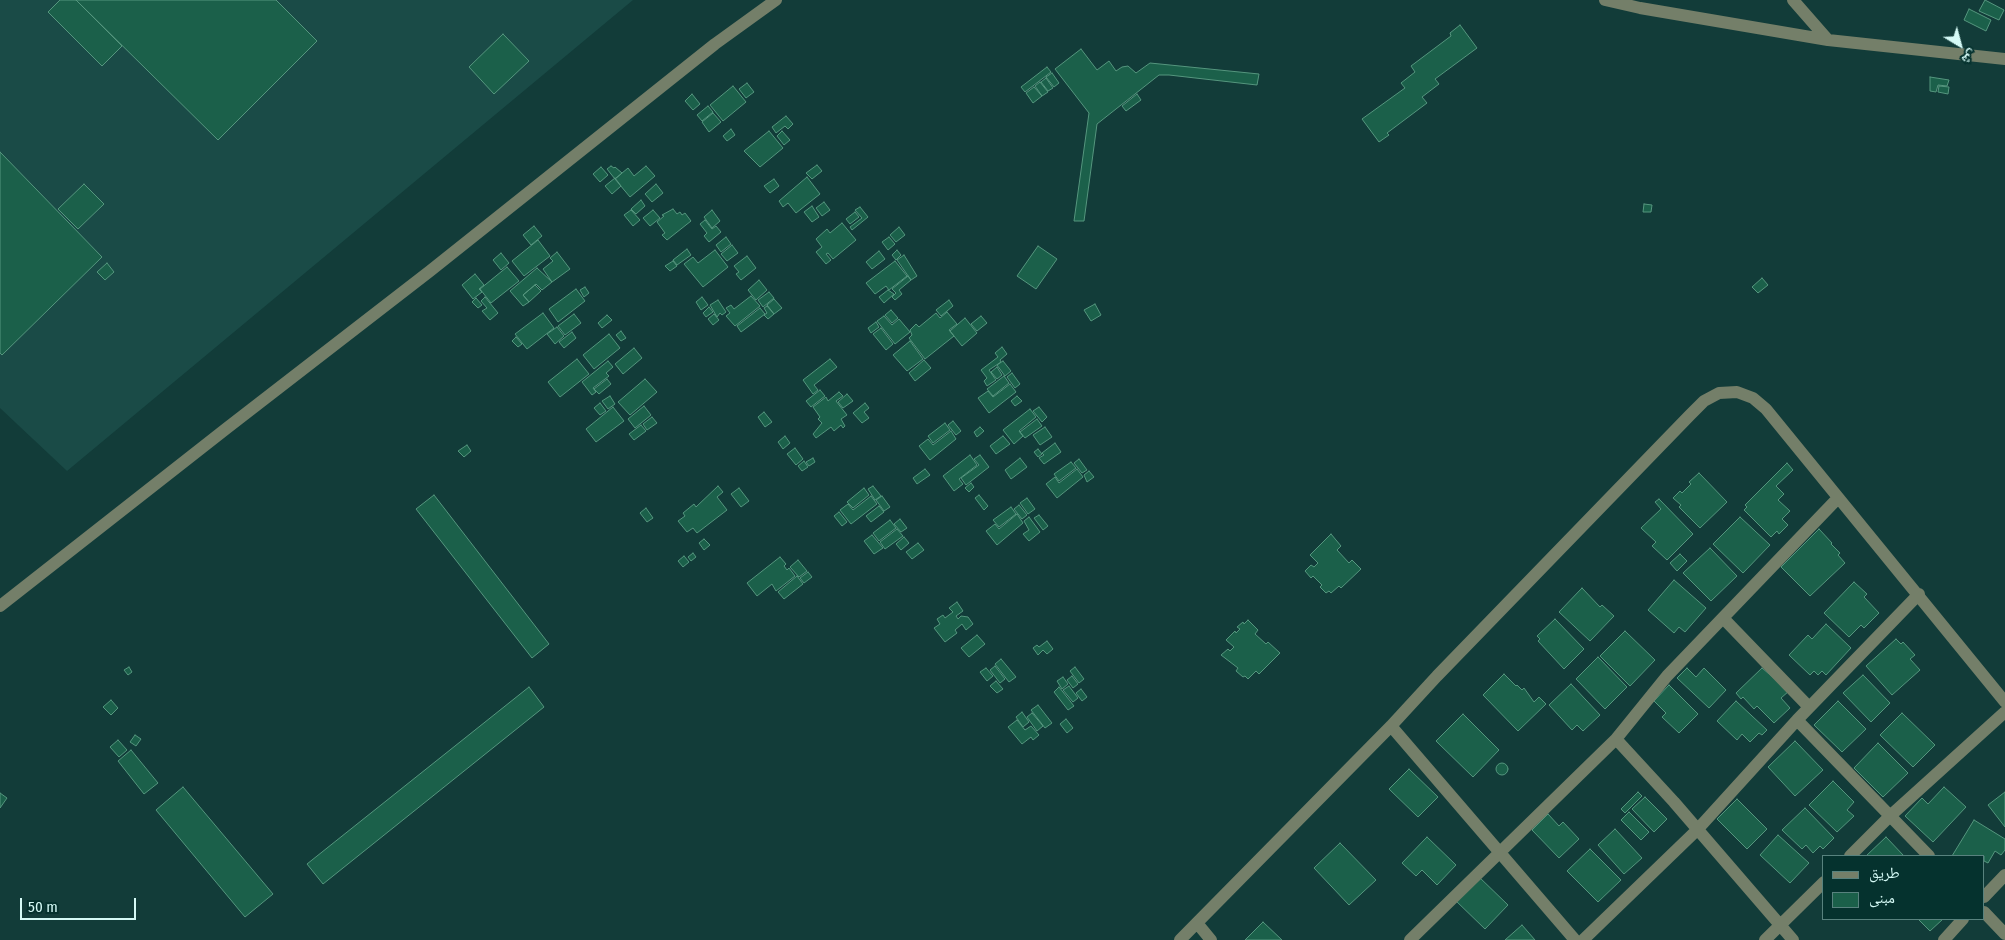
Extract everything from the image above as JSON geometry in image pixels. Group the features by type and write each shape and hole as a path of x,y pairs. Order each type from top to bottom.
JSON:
{"street":[{"path":"0,606 430,271 715,44 776,0"},
{"path":"1605,0 1640,8 1828,40 2005,59"},
{"path":"1793,0 1828,40"},
{"path":"1180,940 1391,726 1436,676 1704,401 1719,393 1737,392 1753,398 1766,409 1919,594 2005,702"},
{"path":"1410,940 1616,739 1667,676 1838,498"},
{"path":"1583,940 1696,830 1796,720 1919,594"},
{"path":"1723,618 1809,707"},
{"path":"1851,855 1890,816 2005,712"},
{"path":"1796,720 1928,855"},
{"path":"1391,726 1575,940"},
{"path":"1616,739 1674,802 1696,830 1793,940"},
{"path":"1985,896 2005,875"},
{"path":"1765,940 1822,884"},
{"path":"1985,913 2005,934"},
{"path":"1944,940 1962,920"},
{"path":"1197,923 1211,940"}],"shaded area":[{"path":"0,0 633,0 67,471 0,408"}],"building":[{"path":"60,0 76,0 122,46 102,66 48,12"},
{"path":"76,0 276,0 317,41 218,140"},
{"path":"1985,0 2004,10 1999,20 1979,11"},
{"path":"1969,9 1991,20 1986,31 1964,20"},
{"path":"1460,25 1477,48 1435,79 1439,84 1422,97 1427,103 1387,133 1389,135 1379,142 1362,119 1405,88 1401,83 1415,72 1411,66 1451,36 1450,33"},
{"path":"503,34 529,61 494,94 469,67"},
{"path":"1081,49 1097,70 1109,61 1116,71 1128,66 1136,73 1150,63 1259,74 1257,85 1159,75 1097,124 1084,221 1074,221 1089,113 1055,69"},
{"path":"1047,67 1051,72 1025,92 1021,87"},
{"path":"1052,73 1059,83 1054,87 1046,77"},
{"path":"1930,77 1949,80 1947,86 1938,85 1936,92 1930,91"},
{"path":"1046,78 1053,88 1048,91 1041,82"},
{"path":"1040,82 1048,92 1042,96 1035,86"},
{"path":"747,83 754,92 746,98 739,89"},
{"path":"733,86 746,102 723,121 710,105"},
{"path":"1939,86 1949,87 1948,94 1938,92"},
{"path":"1034,87 1042,96 1033,103 1026,93"},
{"path":"692,94 700,104 693,110 685,101"},
{"path":"1137,94 1141,100 1126,111 1122,106"},
{"path":"708,106 713,112 702,121 697,115"},
{"path":"713,113 721,122 709,132 702,122"},
{"path":"786,116 793,124 788,129 785,126 776,133 772,127"},
{"path":"731,129 735,135 727,141 723,136"},
{"path":"769,131 783,148 760,167 744,151"},
{"path":"782,131 790,140 784,145 777,136"},
{"path":"0,152 102,257 2,355 0,353"},
{"path":"817,165 822,171 812,179 806,173"},
{"path":"611,166 622,173 615,179 607,169"},
{"path":"646,166 655,176 630,197 615,179 628,168 634,176"},
{"path":"601,167 608,175 600,182 593,174"},
{"path":"807,177 820,194 796,213 788,203 783,207 779,201"},
{"path":"615,178 621,186 612,194 605,186"},
{"path":"774,179 779,186 770,193 764,186"},
{"path":"84,184 104,204 78,229 58,209"},
{"path":"656,184 663,193 652,202 645,194"},
{"path":"641,200 645,206 636,214 631,209"},
{"path":"824,202 830,210 822,216 816,208"},
{"path":"1644,204 1652,205 1651,212 1643,212"},
{"path":"812,206 819,217 812,222 804,212"},
{"path":"860,207 868,217 852,230 850,227 862,218 855,210"},
{"path":"673,209 677,214 680,212 682,215 685,213 691,221 667,240 662,235 665,233 657,222 664,216 662,215"},
{"path":"631,210 640,220 633,226 624,215"},
{"path":"653,210 660,218 650,226 643,218"},
{"path":"712,210 720,221 712,228 704,217"},
{"path":"855,212 859,217 850,224 846,219"},
{"path":"705,220 712,229 716,226 721,232 709,242 704,236 707,233 700,224"},
{"path":"842,223 856,240 833,259 828,253 826,254 831,260 826,264 816,252 822,247 816,239 827,229 830,233"},
{"path":"534,226 542,236 531,245 523,235"},
{"path":"899,227 905,235 896,242 890,235"},
{"path":"726,237 731,244 721,252 716,245"},
{"path":"889,237 895,244 888,250 882,242"},
{"path":"538,240 550,256 524,276 512,261"},
{"path":"732,245 738,253 727,261 721,254"},
{"path":"1038,246 1057,259 1036,289 1017,276"},
{"path":"687,249 691,255 677,265 673,260"},
{"path":"715,250 728,267 703,287 684,264 693,257 698,263"},
{"path":"897,250 901,255 896,260 892,255"},
{"path":"879,251 885,259 872,269 866,262"},
{"path":"557,252 570,269 552,282 543,269 553,261 550,258"},
{"path":"501,253 509,263 501,270 493,260"},
{"path":"904,255 917,276 911,280 897,260"},
{"path":"747,256 756,268 741,280 736,274 739,272 734,266"},
{"path":"673,261 677,266 670,271 665,266"},
{"path":"895,261 907,276 889,290 886,286 875,294 866,283"},
{"path":"107,263 114,272 105,280 97,272"},
{"path":"507,267 519,281 491,303 480,289"},
{"path":"537,268 552,282 542,290 536,284 523,295 529,302 523,306 510,291"},
{"path":"475,274 484,285 479,289 482,292 473,299 462,285"},
{"path":"908,276 911,280 899,290 902,294 895,300 892,297 896,293 892,289"},
{"path":"1762,278 1768,285 1758,293 1752,287"},
{"path":"759,280 767,290 756,300 748,290"},
{"path":"535,285 541,291 529,302 523,295"},
{"path":"585,287 589,293 584,297 580,290"},
{"path":"576,289 585,301 558,322 549,309"},
{"path":"888,290 894,294 884,303 879,297"},
{"path":"769,292 774,298 763,307 758,300"},
{"path":"751,296 760,306 735,326 726,316 730,313 726,308 731,305 734,309"},
{"path":"485,297 498,313 490,320 482,311 487,308 481,301"},
{"path":"702,297 708,305 701,310 696,302"},
{"path":"476,298 482,305 478,308 472,302"},
{"path":"774,299 782,308 774,314 767,305"},
{"path":"718,300 726,312 722,315 720,313 717,317 710,305"},
{"path":"949,300 953,306 941,316 936,310"},
{"path":"1095,304 1101,315 1091,321 1084,310"},
{"path":"767,306 774,314 768,319 764,315 767,313 764,308"},
{"path":"709,307 713,312 706,317 703,313"},
{"path":"760,308 765,314 741,332 737,326"},
{"path":"891,310 898,318 892,323 885,315"},
{"path":"947,312 957,324 949,330 954,336 925,359 909,338 912,335 910,330 916,324 919,327 936,313 940,318"},
{"path":"543,313 554,328 527,349 515,334"},
{"path":"574,314 581,323 565,335 558,326"},
{"path":"714,314 719,320 713,325 708,319"},
{"path":"607,315 612,320 602,328 598,323"},
{"path":"884,316 892,325 899,319 910,332 895,344 877,321"},
{"path":"981,316 987,323 977,331 971,324"},
{"path":"965,318 977,333 962,346 950,331"},
{"path":"876,322 879,327 871,333 868,328"},
{"path":"557,327 564,336 555,344 547,334"},
{"path":"881,328 893,344 886,350 873,334"},
{"path":"621,331 626,338 621,341 616,335"},
{"path":"572,332 576,338 564,348 559,342"},
{"path":"609,334 620,348 594,369 583,355"},
{"path":"516,337 522,344 518,347 512,341"},
{"path":"910,341 923,359 907,371 893,355"},
{"path":"1002,347 1007,354 1000,360 1001,362 989,370 996,380 987,386 984,381 987,378 981,370 998,357 995,353"},
{"path":"634,348 642,358 623,374 615,364"},
{"path":"577,359 589,374 560,397 548,382"},
{"path":"830,359 837,367 814,385 818,390 813,394 803,380"},
{"path":"924,360 931,368 915,381 909,373"},
{"path":"608,361 613,367 606,373 609,376 593,388 596,392 592,395 582,382"},
{"path":"1003,361 1011,371 1005,376 997,365"},
{"path":"997,367 1002,375 997,379 991,372"},
{"path":"1012,373 1020,384 1015,388 1007,377"},
{"path":"1004,376 1009,383 993,396 987,389"},
{"path":"607,379 611,384 599,394 594,389"},
{"path":"645,379 657,392 630,415 618,402"},
{"path":"1010,384 1016,392 989,413 978,398 988,391 993,397"},
{"path":"820,390 825,396 811,407 806,401"},
{"path":"839,392 843,396 836,401 847,415 841,419 845,426 843,428 841,425 834,431 831,427 816,438 813,434 822,423 818,419 820,417 813,407 826,397 828,401"},
{"path":"847,394 853,401 843,408 838,402"},
{"path":"610,396 615,404 608,409 602,401"},
{"path":"1017,396 1022,401 1015,406 1011,401"},
{"path":"600,403 606,411 600,415 594,408"},
{"path":"865,403 869,408 864,412 869,418 862,423 853,413"},
{"path":"644,406 651,415 635,428 628,419"},
{"path":"613,407 624,421 596,442 586,429"},
{"path":"1039,407 1047,417 1042,422 1033,411"},
{"path":"1030,409 1036,417 1019,431 1023,436 1014,444 1003,430"},
{"path":"764,412 772,422 765,427 758,417"},
{"path":"652,417 657,423 647,430 643,424"},
{"path":"1037,419 1042,426 1025,438 1020,432"},
{"path":"953,421 961,431 956,435 948,425"},
{"path":"945,423 950,430 933,443 928,436"},
{"path":"641,425 646,431 634,440 629,434"},
{"path":"980,427 984,431 977,437 974,432"},
{"path":"1045,427 1052,437 1040,445 1033,435"},
{"path":"951,431 956,439 930,460 919,446 928,439 933,445"},
{"path":"785,436 790,443 783,449 778,442"},
{"path":"1003,436 1010,444 996,454 990,446"},
{"path":"1055,443 1061,452 1044,464 1039,458 1044,455 1042,453"},
{"path":"467,445 471,451 464,457 458,451"},
{"path":"795,448 803,459 796,465 787,454"},
{"path":"1038,449 1042,454 1038,457 1034,452"},
{"path":"970,455 977,465 959,479 963,484 954,491 943,476"},
{"path":"980,455 989,467 966,485 961,478 979,465 974,459"},
{"path":"813,458 815,462 809,466 806,462"},
{"path":"1020,458 1027,467 1011,479 1005,470"},
{"path":"1079,459 1087,470 1082,473 1074,463"},
{"path":"804,461 808,467 802,471 798,466"},
{"path":"1071,462 1076,468 1059,481 1054,474"},
{"path":"1787,463 1793,470 1776,486 1784,494 1778,500 1790,511 1782,519 1788,525 1779,534 1777,531 1771,537 1744,510 1747,507 1745,505"},
{"path":"925,469 930,475 917,484 913,478"},
{"path":"1077,469 1083,477 1057,498 1046,484 1055,477 1059,483"},
{"path":"1089,471 1094,477 1087,482 1084,475"},
{"path":"1699,473 1727,502 1700,528 1679,507 1681,505 1673,498 1680,491 1682,493 1691,484 1689,482"},
{"path":"971,483 974,487 969,492 965,488"},
{"path":"718,486 723,492 717,497 727,510 697,533 693,528 687,532 678,521 685,516 683,513 694,504 696,507"},
{"path":"873,486 881,496 875,500 868,489"},
{"path":"739,488 749,501 741,507 731,494"},
{"path":"864,488 869,495 853,508 847,502"},
{"path":"434,495 549,644 532,658 416,509"},
{"path":"979,495 988,506 984,510 975,498"},
{"path":"871,496 877,504 851,524 840,510 848,504 853,510"},
{"path":"882,496 890,507 884,511 876,500"},
{"path":"1027,498 1035,509 1028,514 1020,503"},
{"path":"1659,499 1693,534 1667,560 1652,546 1656,542 1641,528 1661,509 1655,502"},
{"path":"1019,505 1027,515 1022,519 1014,509"},
{"path":"879,506 884,512 871,522 866,516"},
{"path":"1011,507 1016,514 999,527 993,520"},
{"path":"646,508 653,518 647,522 640,513"},
{"path":"839,512 847,522 842,526 834,516"},
{"path":"1017,514 1023,523 997,545 986,531 995,524 999,529"},
{"path":"1039,515 1048,526 1043,530 1034,518"},
{"path":"1029,517 1040,532 1029,541 1023,534 1029,530 1024,521"},
{"path":"1740,517 1770,545 1743,573 1713,544"},
{"path":"900,519 907,528 901,532 894,524"},
{"path":"890,520 896,528 879,541 873,533"},
{"path":"897,529 903,536 885,549 880,542"},
{"path":"1819,529 1840,553 1838,555 1845,563 1810,596 1781,567"},
{"path":"1331,534 1341,546 1337,550 1349,563 1352,560 1361,569 1341,588 1339,586 1331,593 1329,591 1326,593 1320,587 1322,585 1313,576 1311,578 1305,571 1311,565 1314,567 1318,563 1310,555"},
{"path":"872,535 883,548 874,554 864,541"},
{"path":"904,537 909,543 901,550 896,544"},
{"path":"704,539 710,545 704,550 699,543"},
{"path":"918,543 924,550 912,559 906,552"},
{"path":"1710,548 1737,576 1711,601 1683,573"},
{"path":"693,553 696,557 691,561 688,557"},
{"path":"1680,554 1687,561 1677,571 1670,563"},
{"path":"684,556 689,562 683,567 678,561"},
{"path":"780,557 786,564 784,566 787,570 789,568 795,576 776,591 772,584 757,596 747,583"},
{"path":"798,560 807,571 799,577 790,567"},
{"path":"808,572 812,577 804,583 800,578"},
{"path":"797,576 803,584 784,599 778,592"},
{"path":"1674,580 1706,608 1685,632 1679,627 1674,633 1648,610"},
{"path":"1854,582 1867,594 1864,597 1879,613 1864,628 1861,625 1849,637 1824,613"},
{"path":"1582,588 1600,607 1602,605 1614,616 1590,641 1559,612"},
{"path":"957,602 963,611 956,616 958,619 961,616 968,617 973,624 966,630 962,624 955,630 957,633 945,642 934,628 940,624 937,619 943,615 945,618 953,612 949,608"},
{"path":"1555,619 1584,649 1564,669 1538,641 1540,639 1537,636"},
{"path":"1248,620 1258,630 1255,634 1280,653 1259,674 1256,671 1248,679 1236,671 1238,668 1221,655 1234,647 1226,640 1235,631 1236,633 1240,629 1237,627"},
{"path":"1826,624 1851,648 1826,675 1822,671 1818,675 1814,671 1810,675 1789,655 1808,635 1812,639"},
{"path":"1625,631 1655,660 1630,686 1600,656"},
{"path":"977,635 985,644 969,657 961,648"},
{"path":"1896,639 1901,644 1903,642 1915,655 1910,659 1920,670 1892,695 1866,666"},
{"path":"1047,641 1053,649 1047,654 1043,650 1038,655 1033,648 1037,645 1039,647"},
{"path":"1598,657 1627,687 1605,709 1576,679"},
{"path":"1001,659 1016,677 1009,682 995,664"},
{"path":"995,666 1005,679 1000,683 990,670"},
{"path":"129,667 132,672 128,675 124,670"},
{"path":"1075,667 1084,679 1079,683 1070,671"},
{"path":"986,668 993,676 987,681 980,672"},
{"path":"1687,668 1696,677 1704,668 1726,690 1709,708 1677,678"},
{"path":"1762,668 1789,691 1781,698 1790,708 1774,723 1757,706 1754,709 1743,697 1741,699 1736,693"},
{"path":"1504,674 1516,686 1522,690 1524,688 1534,702 1539,697 1546,704 1518,731 1483,695"},
{"path":"1863,675 1890,703 1871,722 1843,693"},
{"path":"1072,676 1078,684 1073,688 1067,680"},
{"path":"1063,677 1068,684 1062,689 1057,681"},
{"path":"996,681 1003,689 997,693 990,686"},
{"path":"1571,684 1600,715 1583,731 1577,725 1572,730 1549,705"},
{"path":"1669,685 1698,714 1679,733 1662,717 1666,713 1654,701"},
{"path":"1069,686 1078,698 1073,702 1063,690"},
{"path":"529,687 544,707 323,884 307,864"},
{"path":"1059,687 1074,706 1068,710 1054,692"},
{"path":"1081,689 1087,697 1082,701 1076,693"},
{"path":"111,700 118,708 111,715 103,707"},
{"path":"1736,701 1767,730 1762,735 1759,733 1750,742 1742,734 1737,740 1717,721"},
{"path":"1838,701 1866,729 1842,752 1814,725"},
{"path":"1038,705 1052,723 1045,728 1031,710"},
{"path":"1022,712 1029,722 1023,727 1016,717"},
{"path":"1032,713 1043,726 1037,731 1027,717"},
{"path":"1902,713 1935,745 1913,767 1880,735"},
{"path":"1463,714 1499,750 1473,777 1436,741"},
{"path":"1066,719 1073,728 1067,733 1060,724"},
{"path":"1017,720 1025,730 1031,726 1039,735 1033,740 1031,737 1022,744 1008,727"},
{"path":"135,735 141,739 136,746 130,742"},
{"path":"118,740 127,750 119,757 110,747"},
{"path":"1795,741 1823,770 1795,796 1768,767"},
{"path":"1878,743 1908,773 1883,797 1854,768"},
{"path":"131,750 158,783 144,794 118,761"},
{"path":"1500,763 1504,763 1508,769 1504,775 1500,775 1496,771 1496,767"},
{"path":"1409,769 1438,797 1418,817 1389,789"},
{"path":"1833,781 1854,802 1847,810 1854,816 1837,832 1809,805"},
{"path":"183,787 273,894 245,917 156,810"},
{"path":"1944,787 1966,807 1933,842 1905,816 1922,798 1928,804"},
{"path":"1638,792 1642,796 1625,813 1621,809"},
{"path":"2005,792 2005,827 1988,805"},
{"path":"0,793 7,798 0,808"},
{"path":"1645,797 1667,819 1654,832 1632,809"},
{"path":"1737,799 1767,829 1747,849 1717,819"},
{"path":"1805,808 1834,838 1823,849 1820,846 1813,853 1806,845 1802,849 1782,830"},
{"path":"1629,812 1649,832 1641,840 1621,820"},
{"path":"1548,814 1559,826 1563,822 1579,839 1559,858 1532,830"},
{"path":"1974,820 2005,839 2005,850 2001,855 1995,851 1988,863 1985,862 1985,855 1953,855"},
{"path":"1615,829 1642,858 1624,874 1598,845"},
{"path":"1778,835 1809,863 1790,883 1760,855"},
{"path":"1427,837 1456,865 1437,885 1422,870 1416,876 1402,863"},
{"path":"1886,837 1903,855 1867,855"},
{"path":"1340,843 1376,880 1349,905 1314,868"},
{"path":"1590,849 1621,880 1598,902 1567,871"},
{"path":"1477,875 1508,905 1485,929 1454,899"},
{"path":"1919,920 1942,920 1930,931"},
{"path":"1263,922 1282,940 1245,940"},
{"path":"1522,925 1535,940 1505,940"}]}
